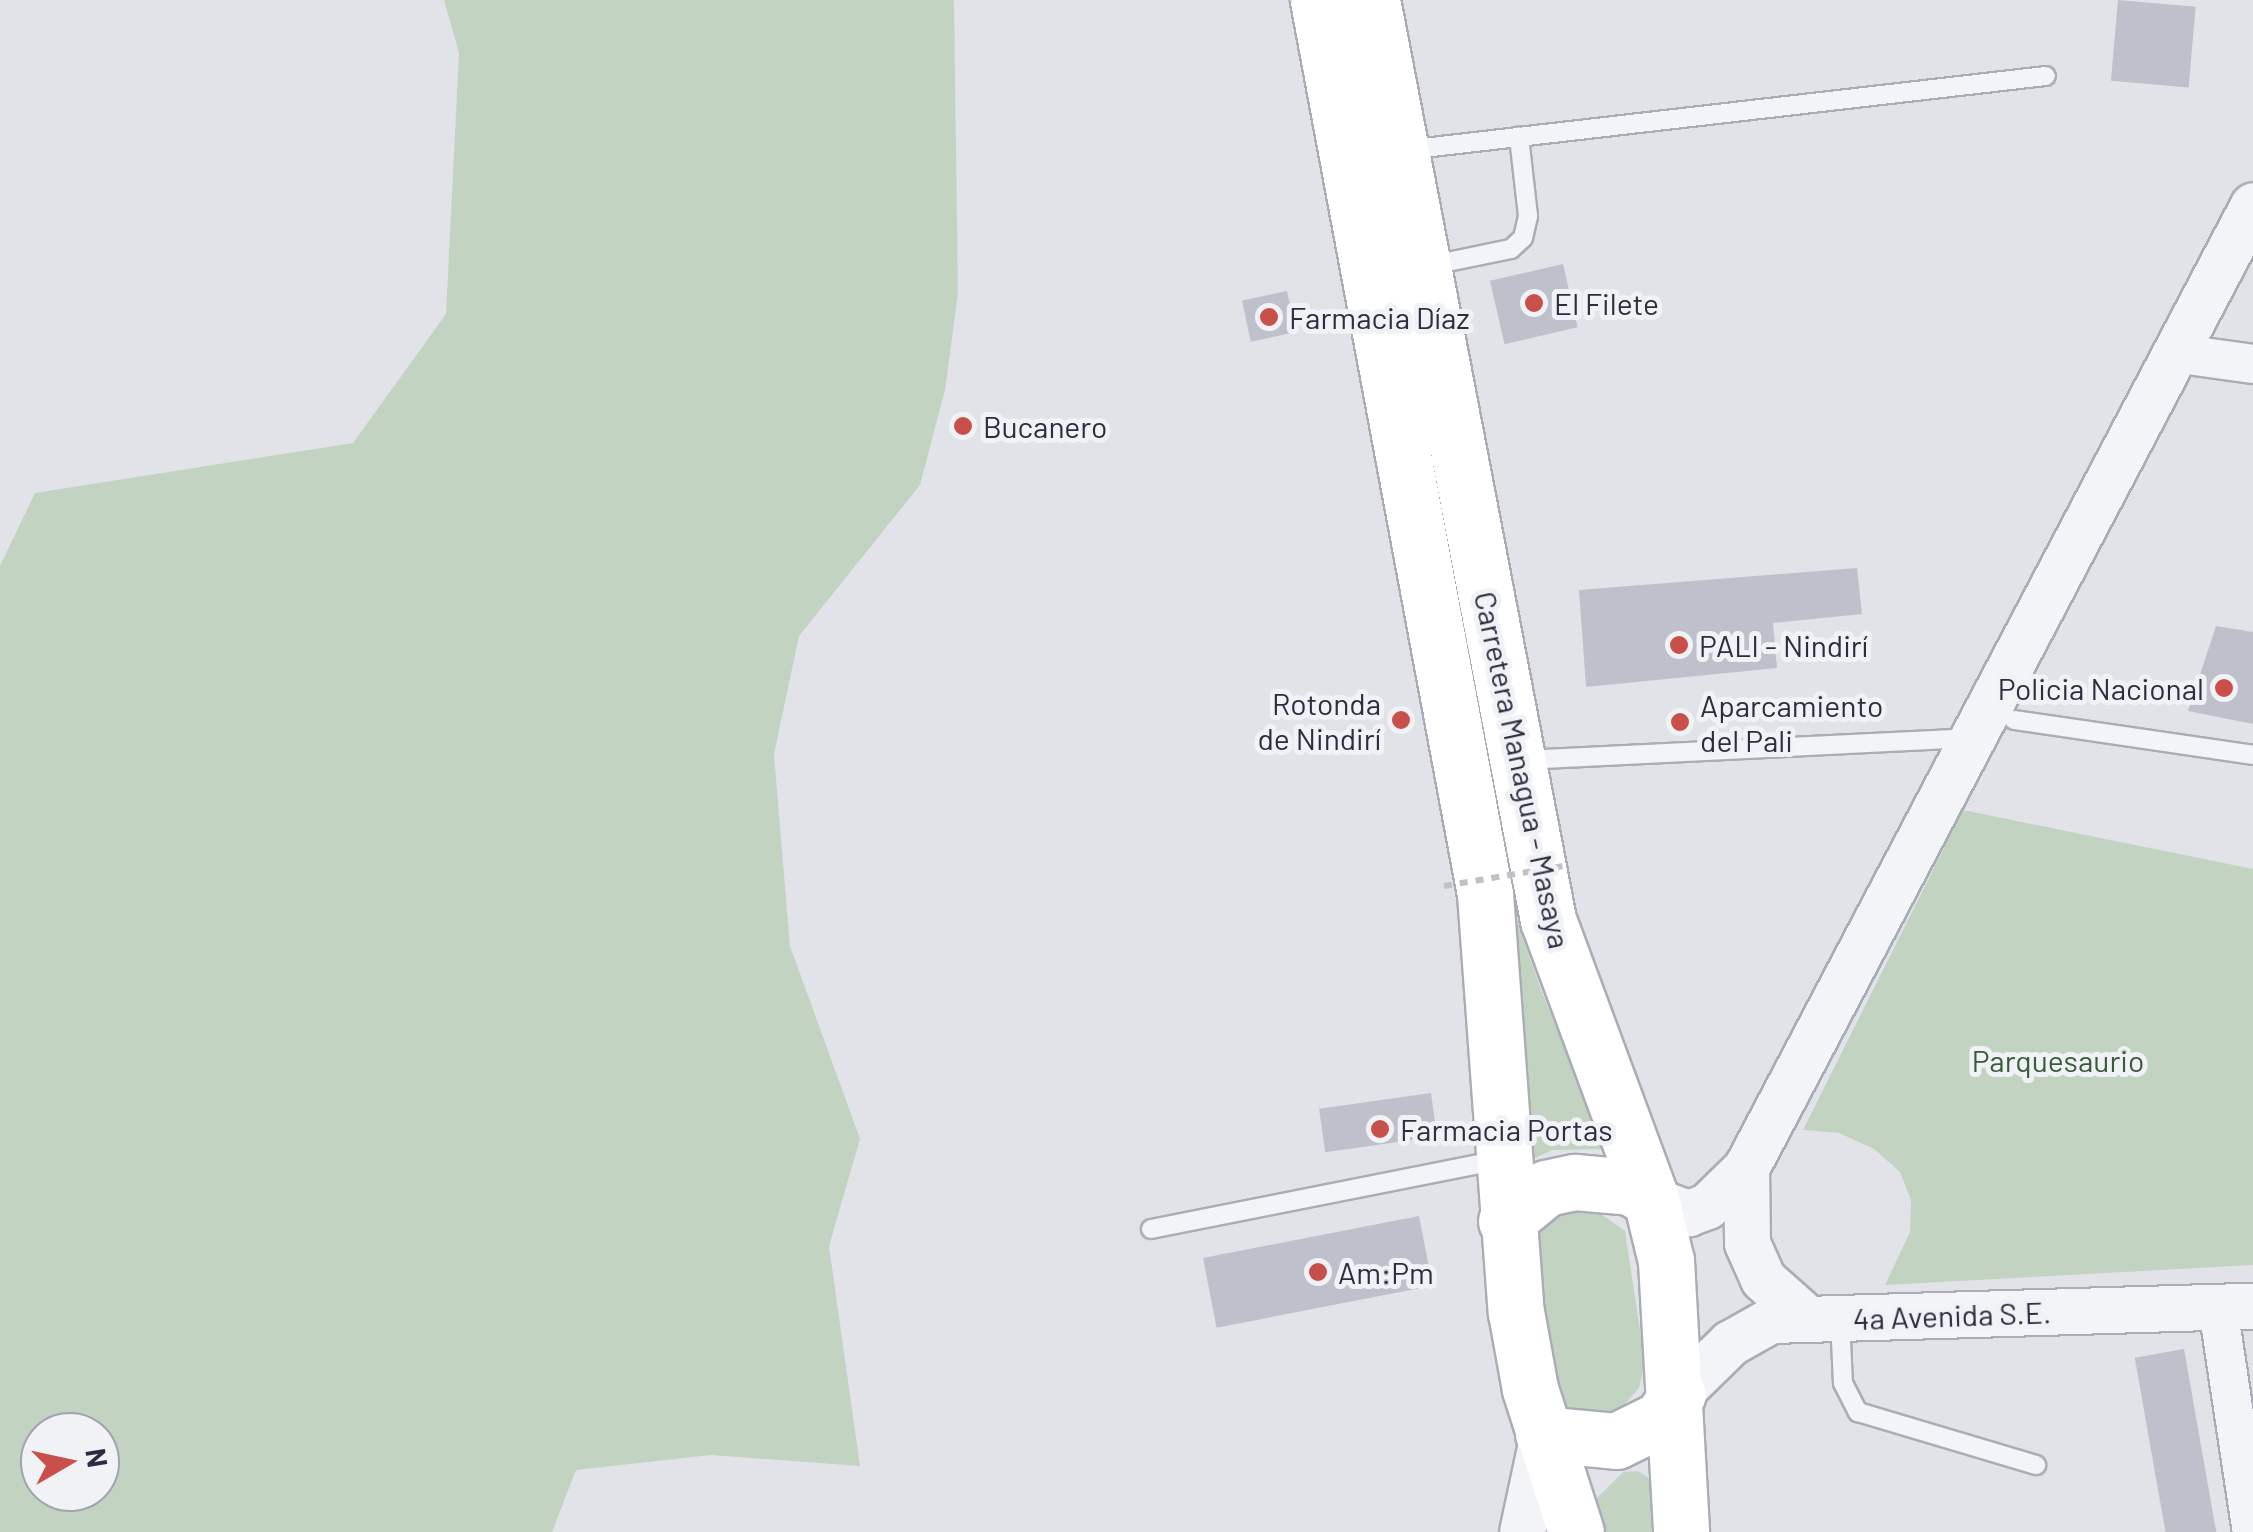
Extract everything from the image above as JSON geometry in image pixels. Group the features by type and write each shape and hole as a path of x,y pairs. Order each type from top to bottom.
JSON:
{"highway":[{"name":"Carretera Managua - Masaya","path":"1318,0 1485,894 1501,1160 1516,1312 1543,1434 1576,1532"},
{"name":"Carretera Managua - Masaya","path":"1372,0 1548,920 1652,1199 1666,1261 1678,1394 1681,1532"},
{"path":"1506,1221 1546,1188 1576,1182 1630,1187 1652,1199"},
{"path":"1543,1434 1616,1441 1661,1419 1678,1394"}],"street":[{"path":"1652,1199 1688,1213 1707,1206 1746,1168 1994,729 2188,356 2253,205"},
{"path":"2188,356 2253,263"},
{"path":"2188,356 2253,364"},
{"path":"1746,1168 1747,1243 1764,1279 1824,1318"},
{"path":"2236,1307 2252,1532"},
{"name":"4a Avenida S.E.","path":"1678,1394 1730,1343 1771,1320 2236,1307"},
{"path":"1522,1532 1543,1434"}],"lane":[{"path":"1400,150 2046,76"},
{"path":"1422,266 1511,250 1524,238 1528,216 1519,137"},
{"path":"1516,760 1994,729 2253,755"},
{"path":"1150,1229 1501,1160"},
{"path":"1824,1318 1843,1383 1858,1412 2036,1465"}],"path":[{"path":"1444,886 1569,866"}],"green space":[{"path":"444,0 954,0 958,293 945,390 920,485 799,636 774,754 790,946 860,1139 829,1246 860,1466 711,1455 576,1470 552,1532 0,1532 0,566 35,493 353,443 446,314 459,53"},
{"name":"Parquesaurio","path":"1963,810 2253,869 2253,1265 1885,1285 1910,1232 1911,1200 1900,1172 1874,1149 1839,1133 1803,1130"},
{"path":"1515,915 1606,1149 1552,1150 1523,1164"},
{"path":"1594,1209 1625,1231 1645,1363 1639,1388 1623,1406 1604,1414 1567,1412 1553,1401 1525,1245 1540,1222 1560,1211"},
{"path":"1638,1471 1650,1479 1652,1532 1594,1532 1595,1500 1623,1472"}],"building":[{"path":"2118,0 2196,7 2189,87 2111,81"},
{"name":"El Filete","path":"1563,264 1578,327 1505,344 1490,281"},
{"name":"Farmacia Díaz","path":"1287,291 1296,332 1251,342 1242,301"},
{"name":"PALI - Nindirí","path":"1857,568 1862,614 1773,623 1777,668 1586,687 1579,590"},
{"name":"Policia Nacional","path":"2216,626 2253,632 2253,724 2188,711"},
{"name":"Farmacia Portas","path":"1431,1093 1437,1137 1325,1152 1319,1109"},
{"name":"Am:Pm","path":"1419,1216 1433,1286 1217,1328 1203,1258"},
{"path":"2184,1349 2216,1532 2165,1532 2135,1358"}],"place":[{"name":"El Filete","path":"1534,303"},
{"name":"Farmacia Díaz","path":"1269,317"},
{"name":"Bucanero","path":"963,426"},
{"name":"PALI - Nindirí","path":"1679,645"},
{"name":"Policia Nacional","path":"2224,688"},
{"name":"Rotonda de Nindirí","path":"1401,720"},
{"name":"Aparcamiento del Pali","path":"1680,722"},
{"name":"Farmacia Portas","path":"1380,1129"},
{"name":"Am:Pm","path":"1318,1272"}]}
